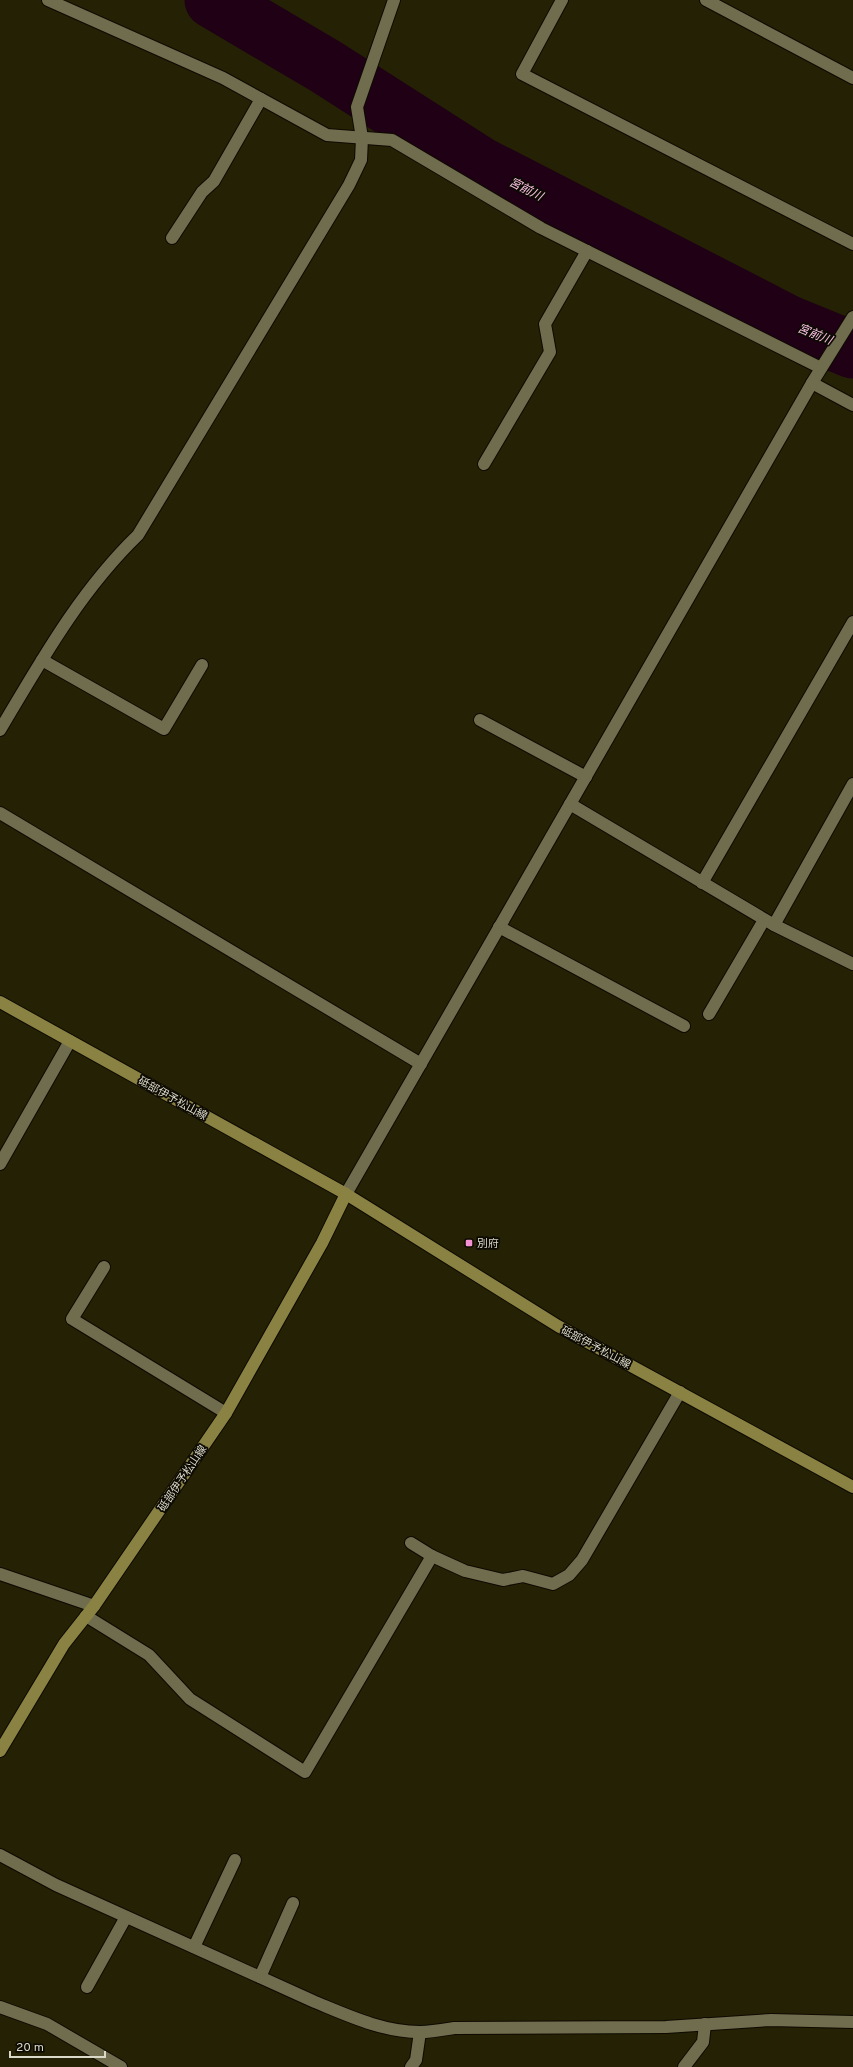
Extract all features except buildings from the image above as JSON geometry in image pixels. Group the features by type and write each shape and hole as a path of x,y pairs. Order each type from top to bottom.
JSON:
{"main road":[{"name":"砥部伊予松山線","path":"0,1002 346,1194 558,1326 853,1487"},
{"name":"砥部伊予松山線","path":"0,1751 64,1644 94,1606 226,1413 322,1243 346,1194"}],"street":[{"path":"48,0 223,78 327,136 392,140 542,228 587,251 825,363"},
{"path":"0,730 76,607 118,554 138,535 349,185 361,160 362,138 357,107 394,0"},
{"path":"562,0 522,74 853,244"},
{"path":"706,0 853,78"},
{"path":"172,238 202,192 214,181 261,99"},
{"path":"484,464 550,352 545,324 587,251"},
{"path":"346,1194 812,383 853,317"},
{"path":"812,383 853,404"},
{"path":"702,883 853,622"},
{"path":"42,660 164,729 202,665"},
{"path":"480,720 586,777"},
{"path":"709,1014 769,922 853,784"},
{"path":"570,804 769,922 853,964"},
{"path":"0,813 421,1064"},
{"path":"500,927 684,1026"},
{"path":"0,1164 70,1041"},
{"path":"104,1267 72,1319 226,1413"},
{"path":"411,1543 432,1556 465,1571 503,1580 523,1576 553,1584 569,1575 582,1560 680,1392"},
{"path":"86,1616 149,1655 190,1700 305,1772 432,1556"},
{"path":"0,1574 94,1606"},
{"path":"0,1855 56,1885 260,1977 354,2018 393,2030 420,2032 454,2028 666,2027 771,2020 853,2022"},
{"path":"194,1947 235,1860"},
{"path":"260,1977 293,1903"},
{"path":"87,1987 126,1917"},
{"path":"0,2007 47,2024 121,2067"},
{"path":"684,2067 703,2042 705,2024"},
{"path":"411,2067 416,2060 420,2032"}],"waterway":[{"name":"宮前川","path":"213,0 325,66 480,165 789,324 853,350"}],"place":[{"name":"別府","path":"469,1243"}]}
